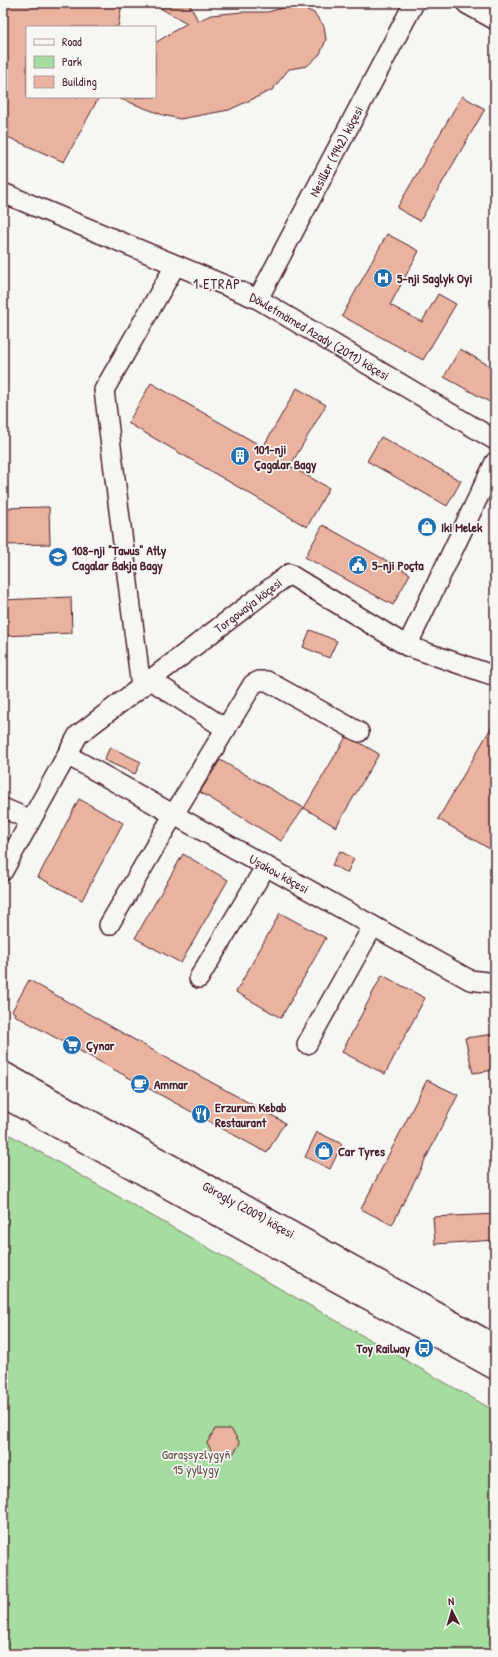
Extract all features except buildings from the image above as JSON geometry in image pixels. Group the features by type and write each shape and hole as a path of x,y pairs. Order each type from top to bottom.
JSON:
{"street":[{"name":"Nesiller (1942) köçesi","path":"258,299 414,3"},
{"path":"468,3 495,18"},
{"name":"Döwletmämed Azady (2011) köçesi","path":"3,193 175,266 258,299 495,440"},
{"path":"175,266 104,390 146,684 226,728"},
{"path":"495,462 407,646 495,676"},
{"name":"Torgowaýa köçesi","path":"3,871 78,735 289,574 407,646"},
{"path":"109,925 253,684 259,681 267,681 359,732"},
{"name":"Uşakow köçesi","path":"67,755 470,980 495,983"},
{"path":"3,808 31,820"},
{"path":"198,978 266,866"},
{"path":"307,1044 373,926"},
{"name":"Görogly (2009) köçesi","path":"3,1073 495,1346"},
{"name":"Görogly (2009) köçesi","path":"3,1096 495,1368"}],"green space":[{"name":"Garaşsyzlygyň 15 ýyllygy","path":"3,1131 495,1411 495,1654 3,1654"}],"place":[{"name":"5-nji Saglyk Oyi","path":"383,278"},
{"name":"101-nji Çagalar Bagy","path":"240,456"},
{"name":"Iki Melek","path":"427,527"},
{"name":"108-nji \"Tawus\" Atly Cagalar Bakja Bagy","path":"58,557"},
{"name":"5-nji Poçta","path":"358,565"},
{"name":"Çynar","path":"72,1045"},
{"name":"Ammar","path":"140,1084"},
{"name":"Erzurum Kebab Restaurant","path":"201,1114"},
{"name":"Car Tyres","path":"324,1151"},
{"name":"Toy Railway","path":"424,1348"}],"district":[{"name":"1 ETRAP","path":"217,284"}]}
